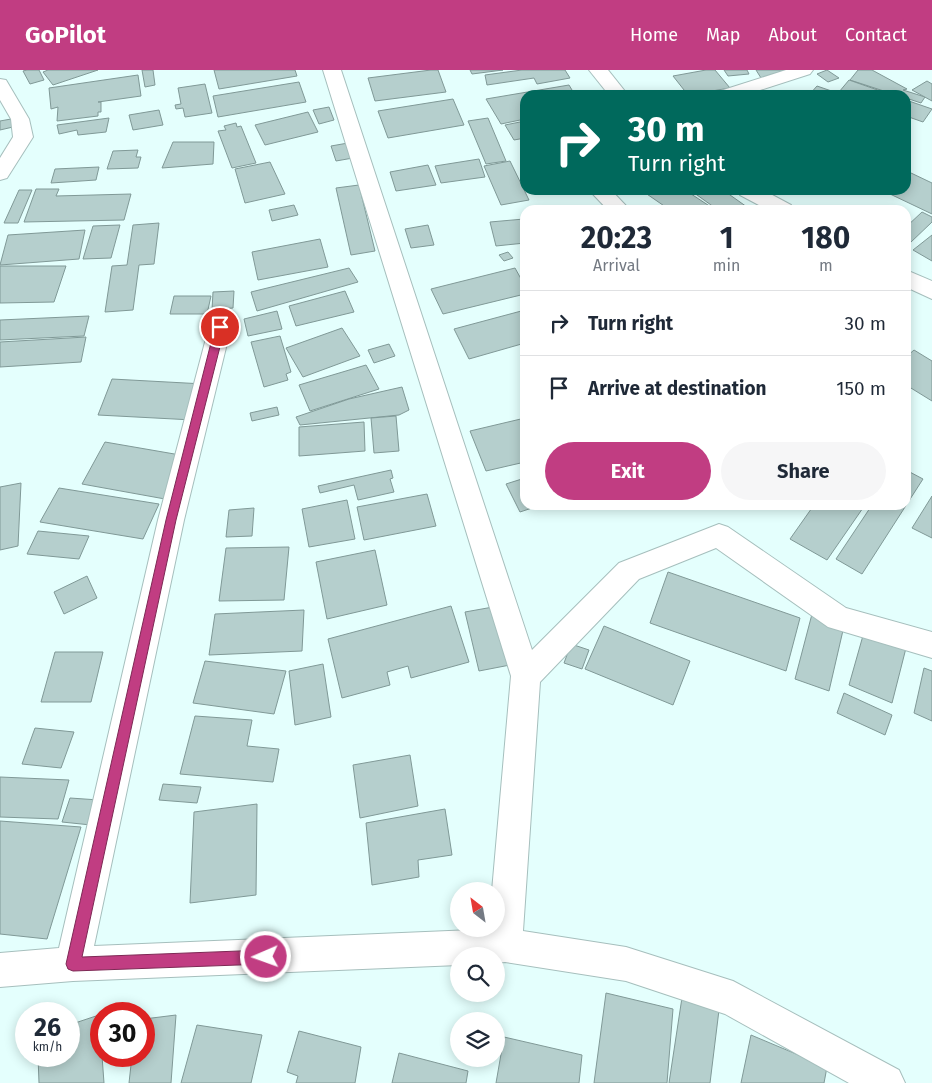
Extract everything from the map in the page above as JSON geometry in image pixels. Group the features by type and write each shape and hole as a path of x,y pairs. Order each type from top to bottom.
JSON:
{"street":[{"path":"332,70 526,676 505,945"},
{"path":"598,70 615,90"},
{"path":"742,90 804,70"},
{"path":"0,84 20,119 23,137 0,174"},
{"path":"604,195 615,205"},
{"path":"757,195 775,205"},
{"path":"911,280 932,291"},
{"path":"73,964 171,520 220,327"},
{"path":"526,676 629,571 719,535 838,618 932,645"},
{"path":"0,970 73,964 505,945 626,964 733,1000 886,1083"}],"building":[{"path":"39,70 44,80 30,84 23,71"},
{"path":"48,70 98,70 53,85 43,72"},
{"path":"142,70 153,70 155,85 145,87"},
{"path":"214,70 295,70 297,76 219,89"},
{"path":"438,70 446,92 375,101 368,78"},
{"path":"470,70 503,70 472,74"},
{"path":"522,70 565,70 570,78 537,84 534,78 487,85 485,75"},
{"path":"715,70 730,88 684,90 673,76"},
{"path":"724,70 747,70 749,74 728,76"},
{"path":"756,70 786,70 761,78"},
{"path":"827,70 839,78 828,82 817,74"},
{"path":"858,70 872,70 907,89 881,90 850,80"},
{"path":"138,75 141,96 98,102 101,102 101,112 98,112 98,116 57,121 58,107 51,109 49,88"},
{"path":"849,80 878,90 841,90"},
{"path":"927,81 932,84 932,101 912,90"},
{"path":"299,82 306,102 218,117 213,96"},
{"path":"205,84 212,113 185,117 183,108 176,109 175,105 181,104 178,88"},
{"path":"569,85 572,90 539,90"},
{"path":"817,86 829,90 813,90"},
{"path":"520,93 520,120 501,124 486,99"},
{"path":"911,93 925,97 921,103 911,100"},
{"path":"453,99 464,125 388,138 378,111"},
{"path":"911,102 932,109 923,122 911,118"},
{"path":"329,107 334,120 319,124 313,110"},
{"path":"159,110 163,125 133,130 129,115"},
{"path":"308,112 318,132 265,145 255,125"},
{"path":"109,118 106,132 78,135 77,130 59,134 57,125"},
{"path":"488,118 506,161 486,164 468,121"},
{"path":"11,119 13,127 0,130 0,121"},
{"path":"520,122 520,139 514,140 505,125"},
{"path":"236,123 237,127 241,126 256,163 232,168 218,131 226,130 224,126"},
{"path":"173,142 214,142 213,164 162,168"},
{"path":"348,143 353,158 336,161 331,146"},
{"path":"138,150 136,157 141,157 138,168 107,169 113,151"},
{"path":"479,159 485,177 441,183 435,166"},
{"path":"510,161 520,182 520,195 527,195 529,200 501,205 484,166"},
{"path":"270,162 285,194 245,203 235,169"},
{"path":"428,165 436,185 396,191 390,172"},
{"path":"99,167 96,180 51,183 55,169"},
{"path":"911,173 932,183 932,214 892,195 911,195"},
{"path":"359,185 375,251 351,255 336,188"},
{"path":"36,189 59,189 56,196 131,194 124,220 24,222"},
{"path":"19,190 32,190 18,223 4,223"},
{"path":"648,195 693,195 708,205 663,205"},
{"path":"697,195 730,195 744,205 711,205"},
{"path":"294,205 298,215 272,221 269,210"},
{"path":"922,212 932,217 932,222 911,242 911,222"},
{"path":"520,219 520,244 496,246 490,222"},
{"path":"159,223 154,264 139,265 133,310 105,312 112,266 127,265 133,225"},
{"path":"120,225 111,258 83,259 93,226"},
{"path":"428,225 434,245 411,248 405,229"},
{"path":"85,230 79,259 0,265 8,235"},
{"path":"932,235 932,261 913,250"},
{"path":"320,239 328,267 258,280 252,252"},
{"path":"508,252 513,258 504,261 499,255"},
{"path":"0,266 66,266 54,302 0,303"},
{"path":"349,268 358,282 257,311 251,292"},
{"path":"515,268 520,277 520,295 443,314 431,289"},
{"path":"234,291 233,308 212,310 213,292"},
{"path":"345,291 354,312 296,326 289,306"},
{"path":"174,296 211,296 207,314 170,314"},
{"path":"277,311 282,329 248,336 244,319"},
{"path":"520,311 520,344 469,359 454,329"},
{"path":"89,316 84,336 0,340 0,320"},
{"path":"342,328 360,356 303,377 286,348"},
{"path":"280,336 291,372 286,374 288,380 264,387 251,342"},
{"path":"86,337 81,362 0,367 0,342"},
{"path":"389,344 395,356 374,363 368,350"},
{"path":"914,350 932,361 932,401 911,388 911,353"},
{"path":"366,365 379,389 310,411 299,385"},
{"path":"112,379 204,384 193,420 98,415"},
{"path":"402,387 409,410 399,415 300,425 296,417 349,399"},
{"path":"277,407 279,415 252,421 250,413"},
{"path":"396,416 399,451 374,453 371,418"},
{"path":"520,419 520,463 486,471 470,431"},
{"path":"364,422 365,451 299,456 299,427"},
{"path":"105,442 186,456 165,499 82,484"},
{"path":"391,470 393,478 390,479 394,492 358,500 354,485 320,493 318,486"},
{"path":"911,473 923,479 911,498"},
{"path":"520,480 520,510 526,510 520,512 506,484"},
{"path":"21,483 18,546 0,550 0,487"},
{"path":"59,488 159,504 143,539 40,522"},
{"path":"427,494 436,526 364,540 357,507"},
{"path":"932,496 932,538 912,528"},
{"path":"347,500 355,539 309,547 302,509"},
{"path":"254,508 252,536 226,537 229,510"},
{"path":"810,510 862,510 827,560 790,539"},
{"path":"869,510 903,510 862,574 836,559"},
{"path":"38,531 89,536 79,559 27,554"},
{"path":"289,547 284,600 219,601 226,548"},
{"path":"375,550 387,605 327,619 316,562"},
{"path":"668,572 800,618 786,671 650,623"},
{"path":"87,576 97,598 64,614 54,592"},
{"path":"451,606 469,662 411,678 408,666 387,672 390,685 342,698 328,639"},
{"path":"493,607 510,665 479,671 465,612"},
{"path":"304,610 302,651 209,655 215,614"},
{"path":"812,614 844,626 829,691 795,679"},
{"path":"604,626 690,661 673,705 585,669"},
{"path":"864,632 906,648 892,703 849,685"},
{"path":"571,644 589,650 582,669 564,663"},
{"path":"55,652 103,652 91,702 41,702"},
{"path":"205,661 286,671 274,714 193,703"},
{"path":"323,664 331,717 295,725 289,671"},
{"path":"924,668 932,671 932,721 914,713"},
{"path":"844,693 892,715 885,735 837,713"},
{"path":"195,716 252,720 247,746 279,749 273,782 180,774"},
{"path":"35,728 74,732 61,768 22,764"},
{"path":"410,755 418,806 360,818 353,765"},
{"path":"0,777 69,780 58,819 0,817"},
{"path":"163,784 201,787 197,803 159,800"},
{"path":"70,798 99,800 91,825 62,822"},
{"path":"257,804 256,895 190,903 194,812"},
{"path":"445,809 452,855 418,860 419,877 372,885 366,823"},
{"path":"0,821 81,827 47,939 0,934"},
{"path":"683,991 720,1002 710,1083 669,1083"},
{"path":"606,993 673,1009 667,1083 594,1083"},
{"path":"176,1015 171,1083 129,1083 131,1067 155,1067 155,1018"},
{"path":"90,1018 90,1067 103,1067 104,1083 39,1083 38,1067 80,1067 80,1021"},
{"path":"197,1025 262,1035 251,1083 181,1083"},
{"path":"299,1031 361,1047 355,1083 296,1083 298,1076 287,1072"},
{"path":"751,1035 827,1067 824,1083 741,1083"},
{"path":"505,1037 582,1055 579,1083 496,1083 499,1067 505,1067"},
{"path":"399,1053 468,1071 466,1083 392,1083"}],"route":[{"path":"220,327 171,520 73,964 266,957"}]}
